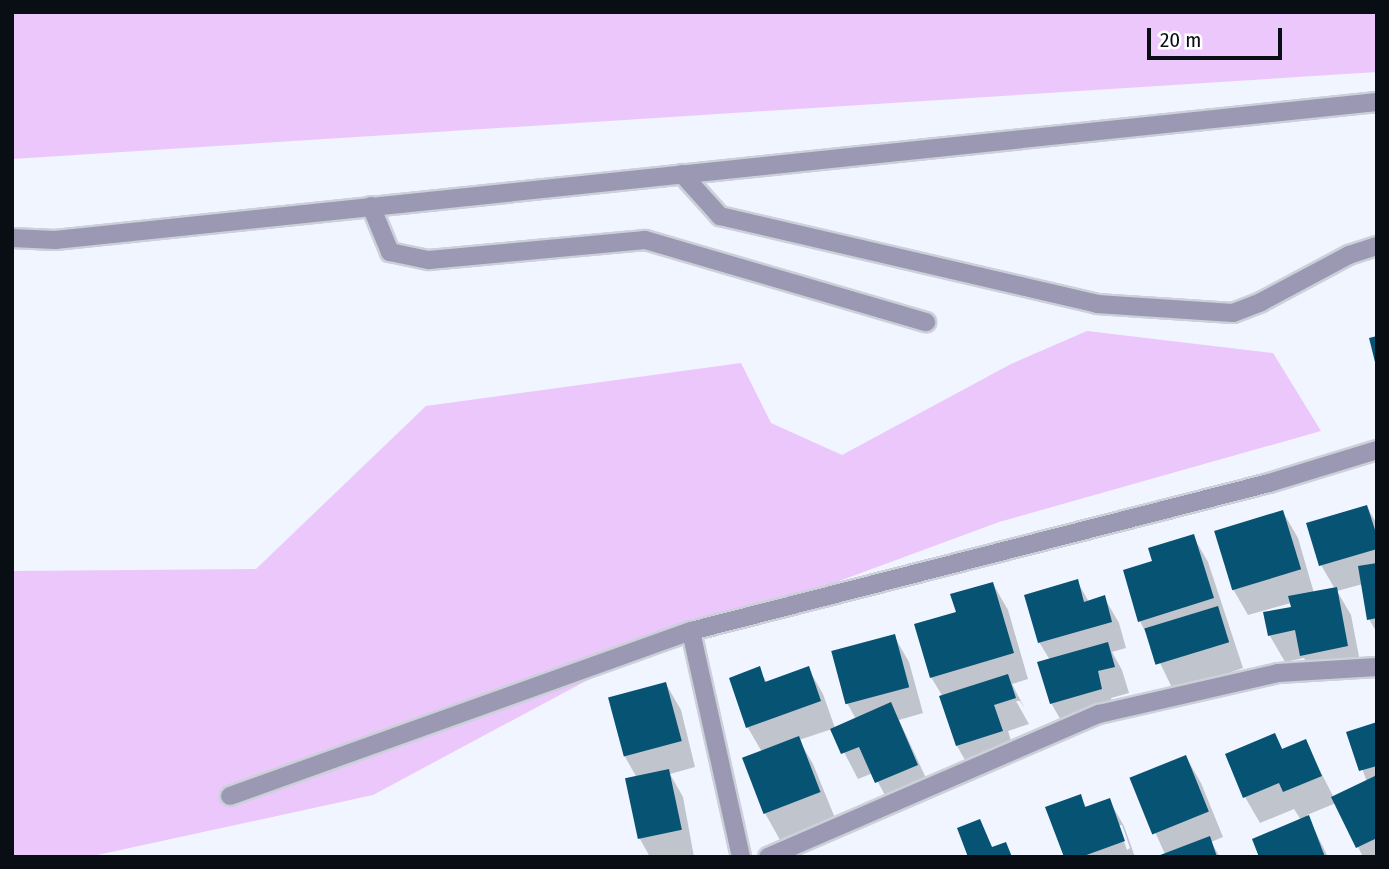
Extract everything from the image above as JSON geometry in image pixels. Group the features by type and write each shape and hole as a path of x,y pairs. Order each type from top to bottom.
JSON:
{"street":[{"path":"12,238 55,240 1377,102"},
{"path":"682,174 720,216 1097,304 1233,313 1262,302 1349,255 1377,246"},
{"path":"370,206 390,252 429,260 645,240 926,322"},
{"path":"230,796 691,631 1269,483 1377,450"},
{"path":"691,631 741,857"},
{"path":"768,857 1099,714 1278,673 1377,667"}],"shaded area":[{"path":"12,12 1377,12 1377,72 12,159"},
{"path":"1087,331 1273,353 1321,431 999,522 625,660 373,795 88,857 12,857 12,571 256,569 426,406 741,363 771,423 842,455 1011,364"}],"building":[{"path":"1377,336 1377,366 1376,366 1369,338"},
{"path":"1367,505 1377,536 1377,549 1319,566 1306,523"},
{"path":"1283,510 1301,569 1232,590 1214,531"},
{"path":"1194,534 1214,598 1138,622 1123,570 1152,561 1148,548"},
{"path":"1377,563 1377,618 1367,620 1358,566"},
{"path":"1078,579 1084,602 1105,595 1112,622 1038,643 1024,595"},
{"path":"993,582 1014,653 930,678 914,624 956,612 950,594"},
{"path":"1337,587 1348,646 1300,656 1295,630 1268,636 1263,612 1291,607 1288,596"},
{"path":"1218,606 1229,642 1155,665 1144,629"},
{"path":"895,634 909,687 845,704 831,651"},
{"path":"1108,642 1115,667 1098,671 1102,689 1050,704 1037,662"},
{"path":"760,666 765,682 809,666 821,701 746,728 729,678"},
{"path":"1008,674 1016,698 994,705 1003,731 956,746 939,696"},
{"path":"666,682 682,741 624,756 608,698"},
{"path":"891,702 918,765 875,783 859,747 841,754 830,729"},
{"path":"1377,722 1377,766 1359,771 1346,732"},
{"path":"1275,733 1282,749 1306,739 1322,776 1283,792 1279,783 1243,798 1225,754"},
{"path":"799,736 821,792 764,814 742,758"},
{"path":"1186,755 1209,812 1152,834 1129,778"},
{"path":"669,769 682,830 638,839 625,778"},
{"path":"1377,775 1377,838 1356,848 1331,797"},
{"path":"1081,794 1085,807 1110,798 1125,841 1081,857 1064,857 1045,807"},
{"path":"1309,815 1325,857 1259,857 1252,839"},
{"path":"980,819 992,847 1006,842 1012,857 968,857 957,828"},
{"path":"1210,836 1217,857 1155,857"}]}
